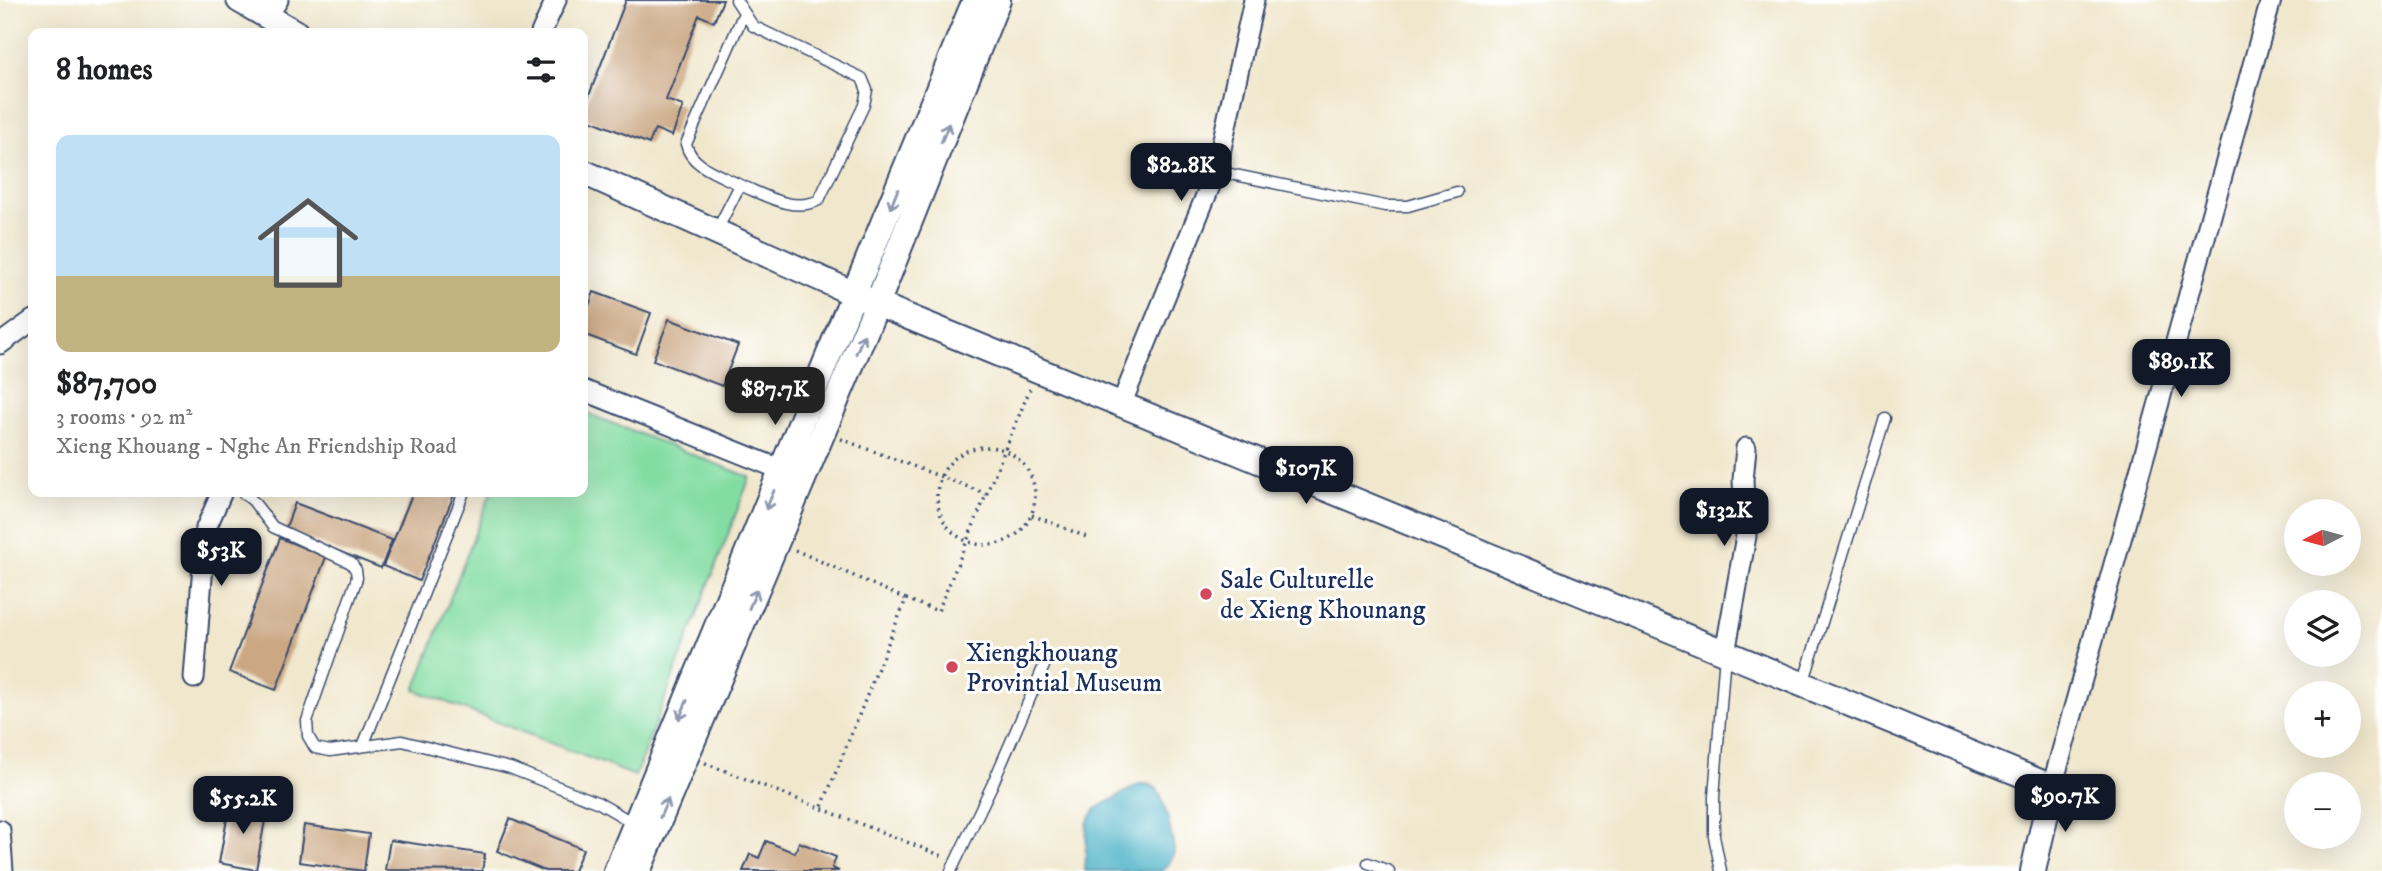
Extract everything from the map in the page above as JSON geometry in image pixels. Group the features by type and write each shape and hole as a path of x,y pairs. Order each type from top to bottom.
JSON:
{"street":[{"path":"239,0 272,8 291,28"},
{"path":"543,28 556,0"},
{"path":"638,871 823,432 866,299 975,0"},
{"path":"616,871 782,470 866,299 998,0"},
{"path":"1121,405 1216,171 1254,0"},
{"path":"2033,871 2052,787 2272,0"},
{"path":"588,174 866,299 1038,371 2052,787"},
{"path":"0,344 28,324"},
{"path":"588,392 782,470"},
{"path":"1725,653 1746,536 1743,480 1746,448"},
{"path":"194,678 206,528 220,497"},
{"path":"0,830 3,871"}],"lane":[{"path":"736,0 753,26 862,78 867,90 864,106 819,200 808,206 797,205 740,185 696,162 688,154 686,144 744,13"},
{"path":"1216,171 1385,206 1408,206 1457,192"},
{"path":"716,232 740,185"},
{"path":"1802,684 1885,418"},
{"path":"248,497 273,527 351,563 356,570 357,578 307,721 308,736 315,748 330,751 402,741 510,768 599,803 635,824"},
{"path":"363,746 462,497"},
{"path":"1721,871 1714,836 1714,797 1725,653"},
{"path":"953,866 1044,666"},
{"path":"1368,863 1389,871"}],"path":[{"path":"776,542 938,611 1038,371"},
{"path":"823,432 987,494"},
{"path":"975,448 1005,450 1018,458 1028,470 1034,484 1032,515 1024,528 1012,538 998,544 982,545 967,541 954,533 942,514 938,492 941,477 949,464 961,454 975,448"},
{"path":"1032,515 1089,538"},
{"path":"821,808 906,598"},
{"path":"687,755 821,808 953,866"}],"green space":[{"path":"588,414 750,477 635,776 415,690 489,497 588,497"}],"water":[{"path":"1139,784 1153,786 1161,796 1174,847 1171,860 1162,871 1085,871 1087,823 1096,809"}],"building":[{"path":"626,0 723,0 714,22 699,15 666,100 683,106 672,136 655,129 649,144 588,119 588,98"},
{"path":"594,292 651,313 636,354 588,336 588,308"},
{"path":"669,319 738,345 722,386 653,360"},
{"path":"411,497 453,497 419,581 383,566"},
{"path":"295,503 392,540 381,568 285,530"},
{"path":"280,538 326,557 276,690 229,672"},
{"path":"230,802 267,809 256,870 219,863"},
{"path":"510,819 583,849 574,871 545,871 497,851"},
{"path":"304,825 369,834 364,871 299,862"},
{"path":"390,840 485,854 482,871 385,870"},
{"path":"766,841 795,853 799,842 836,857 832,868 839,871 743,871 750,854 759,858"}],"place":[{"name":"Sale Culturelle de Xieng Khounang","path":"1206,594"},
{"name":"Xiengkhouang Provintial Museum","path":"952,667"}]}
